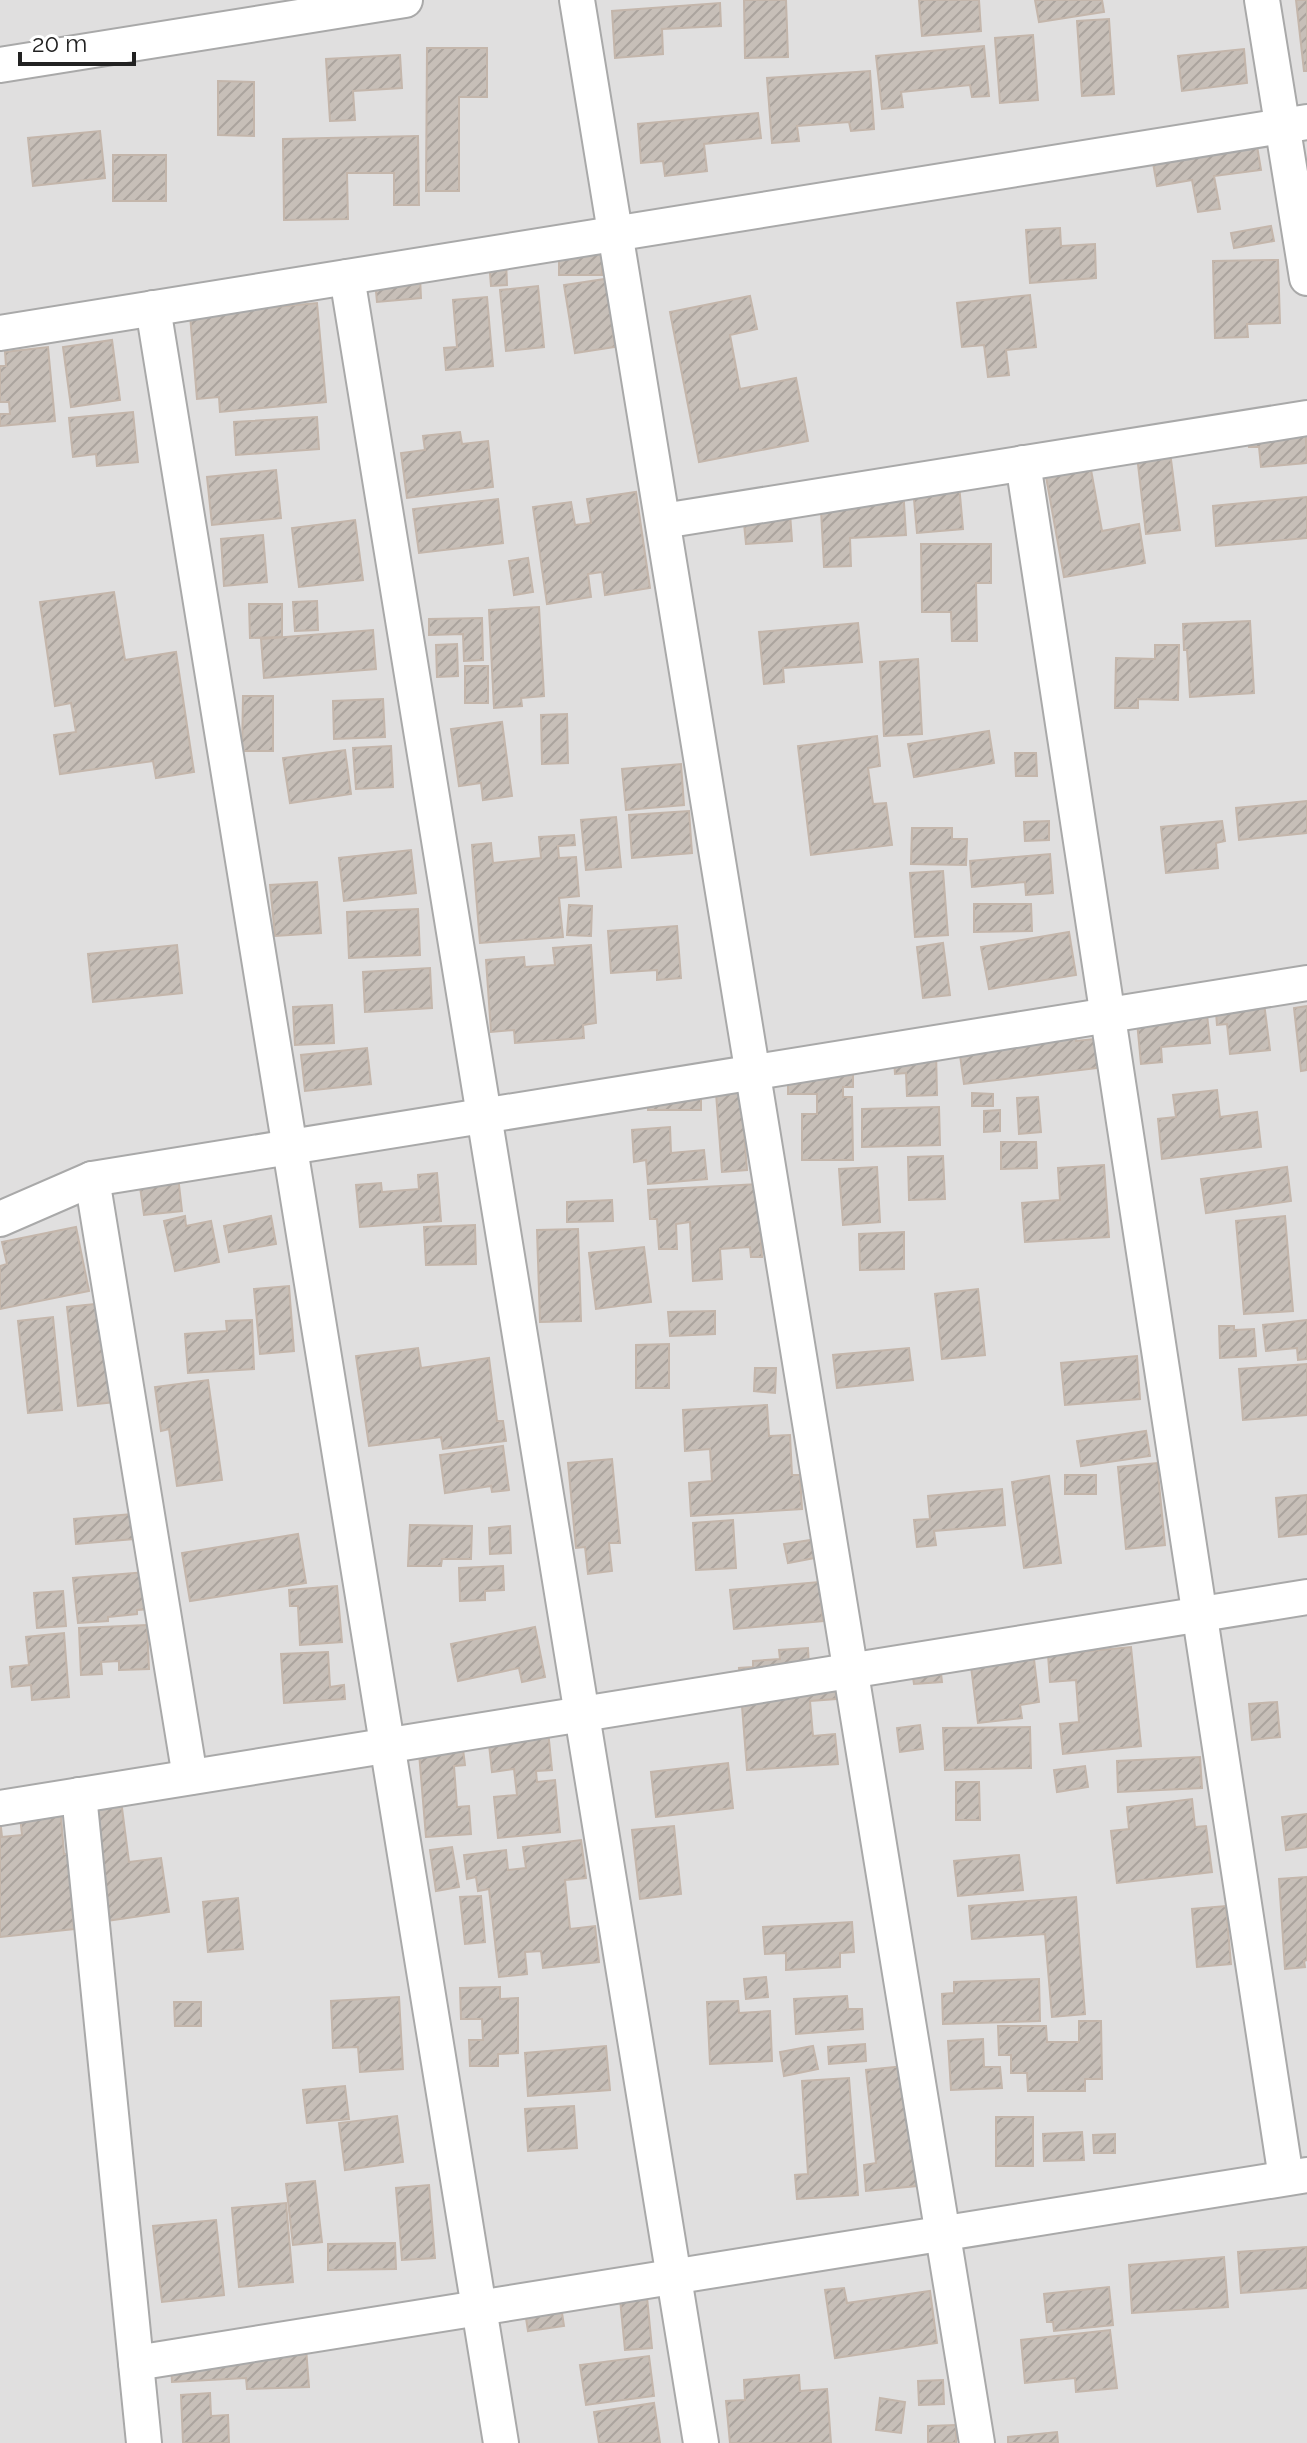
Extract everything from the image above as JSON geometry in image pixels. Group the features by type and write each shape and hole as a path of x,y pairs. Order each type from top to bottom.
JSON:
{"street":[{"path":"0,65 334,6 405,0"},
{"path":"577,0 977,2443"},
{"path":"1262,0 1295,124 1307,278"},
{"path":"0,333 1295,124"},
{"path":"347,277 701,2443"},
{"path":"153,308 501,2443"},
{"path":"663,521 1307,418"},
{"path":"136,2363 1296,2176 1200,1614 1023,463"},
{"path":"0,1219 92,1179 1307,983"},
{"path":"92,1179 190,1777"},
{"path":"0,1808 1307,1597"},
{"path":"79,1795 144,2443"}],"shaded area":[{"path":"0,0 1307,0 1307,2443 0,2443"}],"building":[{"path":"744,0 786,0 788,57 745,58"},
{"path":"919,0 979,0 981,31 922,36"},
{"path":"1035,0 1102,0 1104,12 1039,22"},
{"path":"1296,0 1307,0 1307,71 1304,71"},
{"path":"720,3 721,26 662,29 663,54 615,58 612,11"},
{"path":"1109,19 1114,94 1082,96 1077,21"},
{"path":"1033,35 1038,100 1000,103 995,38"},
{"path":"984,46 989,96 972,97 970,85 901,92 903,107 882,109 876,56"},
{"path":"427,48 487,48 487,97 459,97 459,191 426,191"},
{"path":"1244,49 1247,83 1182,91 1178,56"},
{"path":"400,55 402,88 353,91 355,120 330,121 326,59"},
{"path":"870,71 874,129 851,131 849,122 797,126 799,141 772,143 767,78"},
{"path":"218,81 254,82 254,136 218,135"},
{"path":"758,113 761,138 704,144 707,171 665,176 663,161 641,163 638,124"},
{"path":"100,131 105,178 33,186 28,138"},
{"path":"1255,134 1261,170 1214,176 1220,209 1198,212 1192,180 1157,186 1151,151"},
{"path":"418,136 419,205 394,205 394,173 347,173 348,219 284,220 283,139"},
{"path":"113,155 166,155 166,201 113,201"},
{"path":"1271,226 1274,241 1234,248 1231,233"},
{"path":"1060,228 1061,246 1095,244 1096,278 1030,283 1026,230"},
{"path":"559,240 602,240 602,275 559,275"},
{"path":"506,260 507,285 491,286 489,261"},
{"path":"1278,260 1280,323 1247,324 1248,337 1215,338 1213,261"},
{"path":"420,277 421,298 377,302 375,281"},
{"path":"605,279 615,347 575,353 564,285"},
{"path":"538,286 544,347 506,351 500,290"},
{"path":"1030,295 1036,347 1006,350 1009,375 988,377 984,345 962,347 957,303"},
{"path":"750,296 757,329 730,335 740,389 796,378 808,441 699,462 670,312"},
{"path":"487,297 493,366 446,370 444,348 457,347 453,300"},
{"path":"317,303 326,402 220,412 219,397 197,399 190,315"},
{"path":"112,340 120,400 71,407 63,347"},
{"path":"48,347 55,421 0,426 0,414 10,414 9,402 0,402 0,366 6,366 5,352"},
{"path":"133,412 138,462 97,466 96,454 73,457 69,418"},
{"path":"317,417 319,449 236,455 234,422"},
{"path":"1305,417 1307,463 1261,467 1259,447 1249,447 1247,422"},
{"path":"460,432 462,444 488,441 493,487 407,498 401,453 425,450 423,436"},
{"path":"1169,444 1180,530 1146,534 1136,447"},
{"path":"1088,453 1102,531 1139,524 1145,563 1064,577 1043,460"},
{"path":"276,470 281,518 212,525 207,477"},
{"path":"958,473 963,529 917,533 912,477"},
{"path":"903,487 906,535 850,538 851,566 824,567 820,491"},
{"path":"636,492 650,588 605,595 602,572 588,574 591,597 547,604 533,507 571,502 575,525 591,523 587,499"},
{"path":"1307,497 1307,538 1216,546 1213,506"},
{"path":"498,499 503,543 419,553 413,509"},
{"path":"789,499 792,541 746,544 742,503"},
{"path":"355,520 363,580 299,587 292,528"},
{"path":"263,535 267,582 224,586 221,539"},
{"path":"921,544 991,544 991,583 976,583 977,641 952,641 951,612 922,612"},
{"path":"528,558 533,592 514,595 509,561"},
{"path":"114,592 125,660 176,652 194,772 156,778 153,761 60,774 54,735 76,732 71,703 55,706 40,602"},
{"path":"317,601 318,630 295,631 293,602"},
{"path":"249,604 282,604 282,637 250,638"},
{"path":"539,607 544,696 521,698 522,706 494,708 489,610"},
{"path":"482,618 483,660 464,661 463,634 429,635 429,619"},
{"path":"1250,621 1254,693 1190,697 1183,624"},
{"path":"858,623 862,662 783,668 784,682 764,684 759,632"},
{"path":"373,630 376,669 264,678 261,639"},
{"path":"457,644 458,676 437,677 436,645"},
{"path":"1155,645 1179,645 1178,700 1138,699 1138,708 1115,708 1116,658 1155,659"},
{"path":"918,659 922,734 884,736 880,662"},
{"path":"465,666 488,666 488,703 465,703"},
{"path":"243,696 273,696 273,751 242,751"},
{"path":"383,699 385,737 334,739 333,701"},
{"path":"567,714 568,763 542,764 541,715"},
{"path":"502,722 512,796 483,800 481,783 459,786 451,729"},
{"path":"989,731 994,763 914,777 908,744"},
{"path":"877,736 880,766 868,768 873,804 886,803 892,845 811,855 798,746"},
{"path":"391,746 393,787 356,789 353,748"},
{"path":"345,750 351,794 290,803 283,758"},
{"path":"1015,753 1036,753 1037,776 1016,776"},
{"path":"681,764 684,805 626,810 622,769"},
{"path":"1307,801 1307,833 1239,840 1236,808"},
{"path":"689,811 692,853 632,858 629,815"},
{"path":"616,817 621,867 586,870 581,820"},
{"path":"1049,821 1049,840 1025,841 1024,822"},
{"path":"1222,821 1225,841 1216,843 1218,868 1166,873 1161,827"},
{"path":"912,828 952,828 952,839 967,839 966,865 911,864"},
{"path":"574,835 575,845 558,846 559,858 576,857 579,896 559,898 563,937 480,943 472,845 491,843 493,863 541,858 539,837"},
{"path":"411,850 416,893 344,901 339,858"},
{"path":"1050,854 1053,893 1026,895 1025,882 972,887 970,861"},
{"path":"943,871 948,935 915,937 910,873"},
{"path":"317,882 321,933 275,936 270,885"},
{"path":"974,904 1031,904 1032,931 974,932"},
{"path":"569,905 592,906 591,936 567,935"},
{"path":"418,909 420,955 349,958 347,912"},
{"path":"677,926 681,978 657,980 657,970 611,973 608,931"},
{"path":"1069,932 1076,975 989,989 981,947"},
{"path":"943,943 950,995 923,998 917,947"},
{"path":"177,945 182,993 93,1002 88,954"},
{"path":"591,945 596,1023 583,1025 584,1038 515,1043 514,1030 491,1032 486,960 524,957 525,967 555,965 553,948"},
{"path":"430,968 432,1008 365,1012 363,972"},
{"path":"1263,995 1270,1050 1230,1054 1227,1024 1217,1025 1215,1000"},
{"path":"332,1005 334,1043 295,1045 293,1007"},
{"path":"1206,1005 1210,1043 1161,1047 1162,1062 1141,1064 1136,1011"},
{"path":"1307,1006 1307,1070 1301,1071 1294,1008"},
{"path":"1074,1028 1076,1041 1094,1039 1098,1068 964,1084 958,1041"},
{"path":"367,1048 371,1084 305,1091 301,1055"},
{"path":"936,1050 937,1095 907,1096 906,1073 895,1074 894,1060"},
{"path":"788,1058 853,1067 853,1087 843,1087 843,1097 852,1097 853,1160 802,1160 802,1114 817,1114 817,1094 788,1094"},
{"path":"740,1079 747,1170 722,1172 715,1080"},
{"path":"1217,1090 1220,1117 1257,1112 1261,1147 1162,1159 1158,1119 1176,1117 1173,1095"},
{"path":"648,1092 701,1092 701,1110 648,1110"},
{"path":"972,1093 993,1094 993,1106 972,1106"},
{"path":"1038,1097 1041,1132 1019,1134 1017,1098"},
{"path":"939,1107 940,1145 862,1147 862,1109"},
{"path":"1000,1110 1000,1131 984,1132 984,1111"},
{"path":"670,1127 671,1153 704,1150 707,1179 648,1184 646,1160 634,1162 632,1130"},
{"path":"1001,1142 1036,1142 1037,1168 1001,1169"},
{"path":"943,1156 945,1199 909,1200 908,1157"},
{"path":"1104,1165 1109,1237 1025,1242 1022,1203 1060,1200 1058,1168"},
{"path":"877,1167 880,1222 843,1225 839,1169"},
{"path":"1287,1167 1291,1201 1206,1213 1201,1179"},
{"path":"437,1173 441,1221 360,1227 356,1185 381,1183 382,1192 419,1189 418,1175"},
{"path":"178,1176 182,1211 144,1215 139,1180"},
{"path":"758,1184 762,1257 751,1257 750,1247 720,1249 722,1279 693,1281 690,1222 676,1224 677,1249 659,1249 657,1219 650,1219 648,1190"},
{"path":"612,1200 613,1221 567,1222 567,1202"},
{"path":"185,1216 186,1226 211,1221 219,1262 175,1271 164,1221"},
{"path":"271,1216 276,1244 229,1252 224,1226"},
{"path":"1285,1216 1293,1311 1244,1314 1236,1221"},
{"path":"475,1225 476,1264 426,1265 424,1227"},
{"path":"76,1227 89,1291 0,1309 0,1266 7,1264 2,1242"},
{"path":"578,1229 581,1321 540,1322 537,1230"},
{"path":"904,1232 904,1269 860,1270 859,1234"},
{"path":"644,1247 651,1302 596,1309 589,1253"},
{"path":"289,1286 294,1351 260,1354 254,1289"},
{"path":"978,1289 985,1355 942,1359 935,1294"},
{"path":"114,1302 125,1401 78,1406 67,1307"},
{"path":"715,1311 715,1334 670,1336 668,1312"},
{"path":"53,1317 62,1410 28,1413 18,1321"},
{"path":"252,1320 254,1369 188,1373 185,1334 227,1331 226,1321"},
{"path":"1307,1320 1307,1359 1298,1360 1297,1348 1266,1351 1263,1325"},
{"path":"1219,1326 1234,1326 1234,1330 1254,1329 1256,1356 1220,1358"},
{"path":"669,1344 669,1388 636,1388 636,1345"},
{"path":"418,1348 421,1368 489,1358 497,1421 503,1421 506,1441 443,1449 441,1437 369,1446 356,1356"},
{"path":"909,1348 913,1380 837,1388 833,1355"},
{"path":"1137,1356 1140,1399 1065,1405 1061,1363"},
{"path":"1307,1364 1307,1415 1243,1420 1239,1369"},
{"path":"755,1368 776,1368 775,1393 754,1391"},
{"path":"208,1380 222,1480 177,1486 169,1429 161,1431 155,1387"},
{"path":"767,1405 769,1436 790,1435 792,1475 800,1475 802,1509 691,1516 689,1483 712,1481 710,1449 685,1451 683,1410"},
{"path":"1146,1431 1150,1456 1081,1466 1077,1441"},
{"path":"503,1446 509,1490 492,1492 491,1486 445,1493 440,1455"},
{"path":"612,1459 620,1543 609,1543 612,1571 588,1574 585,1547 576,1548 568,1463"},
{"path":"1157,1463 1165,1545 1126,1549 1118,1467"},
{"path":"1065,1475 1096,1475 1096,1494 1065,1494"},
{"path":"1049,1476 1061,1563 1024,1568 1012,1482"},
{"path":"1002,1489 1005,1525 934,1531 936,1545 917,1547 914,1520 930,1519 928,1496"},
{"path":"1307,1495 1307,1534 1279,1537 1276,1498"},
{"path":"144,1513 146,1538 76,1544 74,1519"},
{"path":"733,1520 736,1568 696,1570 693,1523"},
{"path":"410,1525 472,1526 471,1559 442,1559 441,1566 408,1566"},
{"path":"510,1526 511,1553 490,1554 489,1528"},
{"path":"298,1534 306,1583 190,1601 182,1553"},
{"path":"811,1540 815,1558 788,1563 784,1544"},
{"path":"503,1566 504,1590 485,1591 485,1600 460,1601 459,1568"},
{"path":"159,1571 162,1608 137,1610 137,1614 108,1617 108,1621 78,1623 73,1578"},
{"path":"819,1582 823,1621 734,1629 730,1590"},
{"path":"337,1586 342,1642 300,1645 298,1606 290,1606 289,1590"},
{"path":"63,1591 66,1626 37,1628 34,1593"},
{"path":"147,1625 149,1669 119,1670 119,1661 101,1662 102,1674 81,1675 79,1628"},
{"path":"535,1627 545,1677 522,1682 519,1668 458,1681 451,1644"},
{"path":"64,1633 69,1697 32,1700 31,1685 12,1687 10,1667 29,1665 26,1637"},
{"path":"1032,1642 1039,1702 1020,1705 1022,1718 978,1723 969,1650"},
{"path":"1131,1647 1141,1746 1063,1754 1060,1724 1079,1722 1076,1680 1050,1682 1048,1655"},
{"path":"808,1648 809,1667 834,1665 836,1699 810,1701 813,1736 835,1734 838,1764 747,1770 739,1668 753,1667 753,1661 780,1659 779,1650"},
{"path":"328,1652 330,1687 344,1685 345,1699 284,1703 281,1654"},
{"path":"939,1656 942,1682 914,1684 910,1659"},
{"path":"1277,1702 1280,1737 1252,1740 1249,1704"},
{"path":"547,1720 552,1770 536,1771 537,1782 555,1780 560,1832 498,1838 494,1797 517,1795 514,1769 492,1772 487,1726"},
{"path":"920,1725 923,1749 900,1752 897,1728"},
{"path":"1030,1727 1031,1768 945,1770 943,1728"},
{"path":"463,1749 465,1765 454,1766 457,1807 469,1806 471,1834 426,1837 419,1753"},
{"path":"1200,1757 1202,1788 1118,1792 1117,1761"},
{"path":"728,1763 733,1808 656,1817 651,1772"},
{"path":"1085,1766 1088,1787 1057,1792 1054,1770"},
{"path":"956,1782 979,1782 980,1820 956,1820"},
{"path":"119,1785 129,1862 161,1858 169,1912 106,1921 90,1789"},
{"path":"1192,1799 1195,1827 1206,1826 1212,1872 1117,1883 1111,1831 1129,1829 1127,1807"},
{"path":"60,1804 64,1854 78,1853 81,1882 70,1883 74,1929 0,1937 0,1818 2,1837 22,1835 19,1807"},
{"path":"1307,1814 1307,1847 1286,1850 1282,1817"},
{"path":"674,1826 681,1894 640,1899 632,1830"},
{"path":"581,1840 586,1878 565,1880 570,1929 595,1926 599,1962 543,1968 541,1951 525,1952 527,1974 499,1977 489,1889 478,1891 476,1877 467,1879 464,1855 506,1850 508,1870 526,1868 523,1847"},
{"path":"452,1847 459,1887 436,1891 430,1850"},
{"path":"1019,1855 1023,1890 958,1896 954,1861"},
{"path":"1307,1877 1307,1960 1304,1961 1305,1967 1285,1969 1279,1879"},
{"path":"481,1896 485,1942 465,1944 460,1897"},
{"path":"1076,1897 1085,2014 1052,2017 1045,1934 972,1939 969,1906"},
{"path":"238,1898 243,1949 208,1952 203,1902"},
{"path":"1226,1906 1231,1964 1197,1967 1192,1909"},
{"path":"852,1922 854,1952 840,1953 840,1967 786,1970 786,1953 765,1954 763,1927"},
{"path":"766,1977 768,1997 746,1999 744,1979"},
{"path":"1039,1979 1040,2021 943,2024 942,1994 954,1993 954,1982"},
{"path":"500,1987 500,1999 518,1998 518,2053 498,2054 498,2066 470,2066 469,2040 483,2040 482,2019 461,2019 460,1988"},
{"path":"847,1996 848,2009 862,2009 863,2029 796,2034 794,1999"},
{"path":"399,1997 403,2069 360,2072 358,2047 333,2048 331,2001"},
{"path":"738,2001 739,2013 770,2011 772,2061 710,2064 707,2002"},
{"path":"174,2002 201,2002 201,2026 175,2026"},
{"path":"1079,2021 1101,2021 1102,2079 1085,2079 1085,2091 1028,2091 1027,2073 1011,2073 1011,2055 999,2055 998,2026 1046,2026 1047,2042 1079,2042"},
{"path":"983,2039 984,2067 1000,2067 1002,2088 951,2090 948,2041"},
{"path":"865,2044 866,2061 829,2064 828,2047"},
{"path":"606,2046 610,2090 528,2096 525,2053"},
{"path":"813,2046 818,2069 784,2076 780,2052"},
{"path":"904,2066 917,2186 866,2191 864,2165 876,2163 866,2070"},
{"path":"849,2078 858,2195 797,2199 795,2175 808,2174 802,2081"},
{"path":"345,2086 349,2119 307,2123 303,2090"},
{"path":"574,2106 577,2148 528,2151 525,2109"},
{"path":"397,2116 403,2162 345,2170 339,2123"},
{"path":"996,2117 1033,2117 1033,2166 996,2166"},
{"path":"1082,2132 1084,2160 1044,2161 1043,2134"},
{"path":"1115,2134 1115,2153 1094,2153 1093,2135"},
{"path":"315,2181 322,2242 293,2245 286,2184"},
{"path":"429,2185 435,2258 402,2260 396,2188"},
{"path":"286,2203 293,2282 239,2287 232,2208"},
{"path":"216,2220 224,2295 162,2302 153,2226"},
{"path":"395,2243 396,2269 328,2270 328,2244"},
{"path":"1307,2247 1307,2288 1241,2293 1238,2252"},
{"path":"1224,2257 1228,2307 1132,2313 1129,2265"},
{"path":"646,2287 652,2348 625,2350 619,2289"},
{"path":"1109,2287 1113,2325 1054,2331 1053,2322 1047,2322 1044,2294"},
{"path":"844,2288 847,2303 930,2291 937,2343 835,2358 825,2290"},
{"path":"560,2300 564,2326 528,2331 524,2305"},
{"path":"1110,2330 1117,2388 1076,2392 1075,2378 1025,2383 1021,2340"},
{"path":"170,2341 306,2348 309,2387 247,2389 246,2378 172,2382"},
{"path":"649,2356 654,2396 586,2405 580,2365"},
{"path":"799,2375 800,2391 827,2389 831,2443 730,2443 726,2401 745,2400 744,2380"},
{"path":"943,2380 944,2404 919,2405 918,2381"},
{"path":"210,2393 211,2416 228,2415 229,2443 183,2443 181,2395"},
{"path":"880,2398 905,2402 901,2433 876,2430"},
{"path":"654,2403 660,2443 599,2443 594,2412"},
{"path":"956,2425 956,2443 928,2443 928,2426"},
{"path":"1057,2432 1058,2443 1008,2443 1008,2437"}]}
